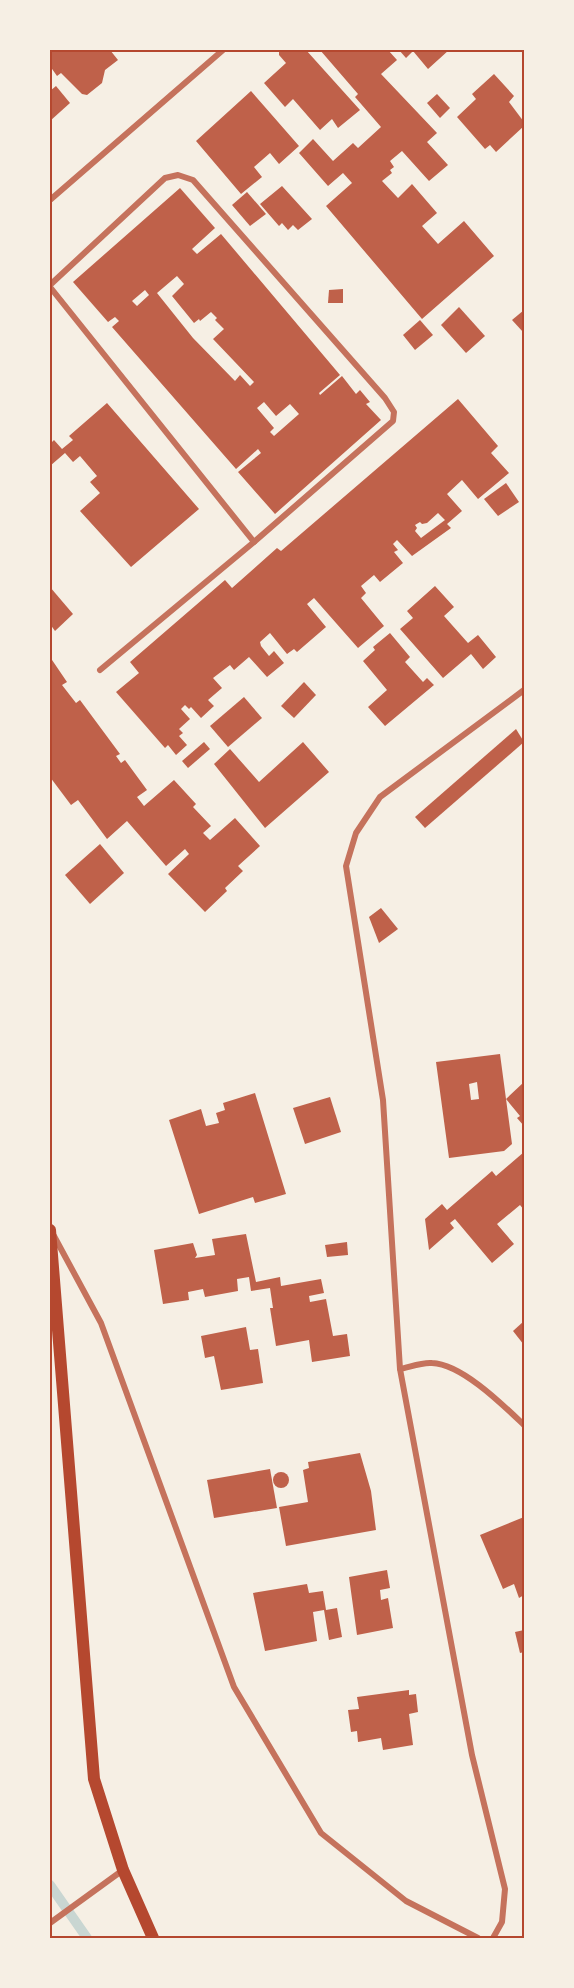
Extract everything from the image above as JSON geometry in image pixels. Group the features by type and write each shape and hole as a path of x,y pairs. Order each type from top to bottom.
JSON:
{"main road":[{"path":"50,1229 94,1779 123,1870 153,1938"}],"street":[{"path":"50,200 223,50"},
{"path":"100,670 254,542 393,421 394,412 386,398 193,180 178,175 165,178 50,286 254,542"},
{"path":"493,1938 502,1922 505,1889 472,1755 400,1369 383,1100 346,867 356,833 380,797 525,690"},
{"path":"50,1229 101,1323 234,1688 321,1833 406,1901 478,1938"},
{"path":"400,1369 433,1363 457,1372 494,1398 525,1425"},
{"path":"50,1923 123,1870"}],"building":[{"path":"50,50 110,50 118,60 105,70 102,83 87,95 82,94 61,73 57,76 50,66"},
{"path":"279,50 306,50 360,110 338,128 332,119 320,130 293,99 285,107 264,83 286,63 279,55"},
{"path":"320,50 388,50 397,60 381,74 437,133 427,142 448,165 429,181 402,151 390,161 394,167 390,170 392,173 382,181 398,198 412,184 437,213 422,226 438,244 464,221 494,256 422,319 326,206 352,183 343,173 328,186 299,153 313,139 333,161 353,143 358,148 381,127 355,97 358,94"},
{"path":"399,50 449,50 428,69 413,51 406,58"},
{"path":"494,74 514,96 509,102 524,122 524,126 496,152 490,145 485,149 457,117 476,99 472,94"},
{"path":"56,86 70,103 50,121 50,91"},
{"path":"251,91 299,146 279,164 270,153 254,167 262,177 241,194 196,141"},
{"path":"437,94 450,108 440,118 427,103"},
{"path":"282,186 312,219 298,230 293,225 288,230 282,223 279,226 260,204"},
{"path":"180,188 215,228 192,249 197,254 221,234 340,375 319,393 320,395 342,376 356,394 360,390 370,402 366,404 381,420 275,514 238,472 261,453 258,449 236,469 112,327 119,321 115,317 108,322 73,282","holes":["177,276 184,284 172,296 194,323 211,312 217,318 215,320 224,329 213,339 254,382 250,386 240,375 235,381 193,338 157,293","145,290 149,295 137,306 132,301","264,402 276,416 290,404 299,414 274,436 270,432 274,428 257,408"]},
{"path":"247,192 266,214 250,226 232,205"},
{"path":"343,289 343,303 328,303 329,290"},
{"path":"459,307 485,336 466,353 441,325"},
{"path":"524,310 524,330 523,332 512,320"},
{"path":"420,320 433,335 415,350 403,335"},
{"path":"458,399 498,446 491,453 509,473 478,499 462,480 447,494 462,511 447,524 451,528 412,556 397,540 393,544 398,550 394,552 403,563 380,582 374,575 361,586 366,593 361,598 384,626 358,648 314,598 307,604 326,627 297,652 294,649 287,654 270,633 260,642 261,646 269,656 274,651 284,663 267,677 249,657 234,670 230,665 213,678 222,688 208,700 214,706 201,718 191,707 189,709 185,705 181,709 190,719 179,729 183,733 179,736 187,745 176,755 168,745 165,748 116,692 139,673 130,662 225,580 232,588 277,548 281,551","holes":["438,513 445,520 421,538 415,531 417,528 415,525 420,522 427,523"]},
{"path":"107,403 199,509 131,567 80,511 100,493 90,482 97,476 80,456 73,462 65,453 50,466 50,444 54,440 62,449 73,440 69,436"},
{"path":"506,483 519,502 498,516 484,499"},
{"path":"435,586 454,607 444,616 468,643 478,635 496,657 483,669 471,654 443,678 400,629 413,618 407,611"},
{"path":"50,587 73,614 55,631 50,624"},
{"path":"390,633 410,657 405,662 423,682 427,678 434,685 385,726 368,707 387,690 363,661 375,650 373,647"},
{"path":"50,657 67,682 62,685 76,703 80,700 120,754 116,756 121,763 125,760 147,790 137,797 144,806 174,780 196,804 193,807 211,826 203,833 210,840 235,818 260,846 238,866 243,871 225,888 227,891 205,912 168,874 189,854 185,849 166,866 127,821 107,839 78,800 71,805 50,777"},
{"path":"304,682 316,695 294,718 281,706"},
{"path":"244,697 262,718 228,747 210,726"},
{"path":"516,729 524,742 425,828 415,817"},
{"path":"204,742 210,749 188,768 182,761"},
{"path":"303,742 329,772 265,828 214,764 230,749 259,782"},
{"path":"100,844 124,873 90,904 65,875"},
{"path":"381,908 398,929 379,943 369,917"},
{"path":"500,1054 512,1144 504,1151 449,1158 436,1062","holes":["477,1082 479,1099 471,1100 469,1084"]},
{"path":"524,1082 524,1126 517,1118 520,1116 506,1099"},
{"path":"255,1093 286,1194 255,1203 253,1197 199,1214 169,1120 201,1109 206,1126 219,1123 216,1113 225,1110 223,1103"},
{"path":"330,1097 341,1132 305,1144 293,1108"},
{"path":"524,1152 524,1210 520,1205 497,1224 514,1244 492,1263 455,1219 450,1223 454,1228 429,1250 425,1219 442,1204 447,1210 492,1171 496,1176"},
{"path":"246,1234 256,1282 280,1277 281,1286 321,1279 324,1293 309,1296 310,1302 326,1299 333,1336 347,1334 350,1356 312,1362 309,1340 276,1346 270,1308 273,1308 270,1288 251,1291 249,1277 237,1279 238,1291 205,1297 203,1289 188,1292 189,1300 163,1304 154,1250 193,1243 197,1255 195,1258 215,1255 212,1239"},
{"path":"347,1242 348,1255 327,1257 325,1245"},
{"path":"524,1321 524,1345 513,1331"},
{"path":"246,1327 250,1350 258,1349 263,1383 221,1390 214,1356 205,1358 201,1336"},
{"path":"360,1453 371,1491 376,1530 286,1546 279,1507 308,1502 303,1470 309,1468 308,1462"},
{"path":"270,1469 277,1508 214,1518 207,1480"},
{"path":"281,1472 289,1480 281,1488 273,1480"},
{"path":"524,1517 524,1595 519,1598 514,1584 503,1589 480,1535"},
{"path":"387,1570 390,1588 380,1590 381,1600 388,1598 393,1628 357,1635 349,1577"},
{"path":"307,1584 309,1593 323,1591 326,1610 337,1608 342,1637 329,1640 324,1610 313,1612 317,1641 265,1651 253,1593"},
{"path":"524,1630 524,1652 520,1653 515,1632"},
{"path":"409,1690 409,1695 416,1694 418,1712 409,1714 413,1745 383,1750 381,1738 358,1742 357,1731 351,1732 348,1710 359,1709 357,1697"}],"waterway":[{"path":"50,1885 87,1938"}]}
